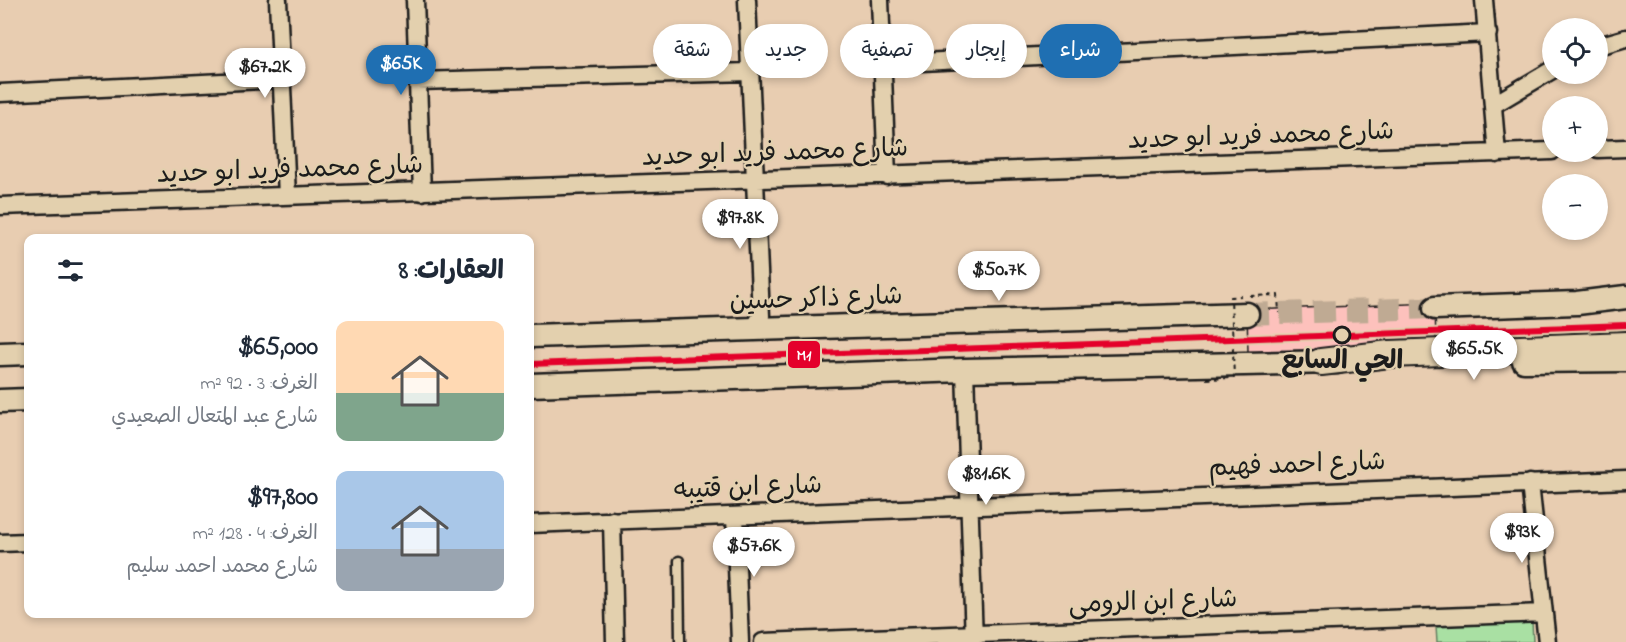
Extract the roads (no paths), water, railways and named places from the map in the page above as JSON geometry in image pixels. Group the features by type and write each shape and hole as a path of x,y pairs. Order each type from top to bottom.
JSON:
{"main road":[{"path":"1435,308 1577,303 1626,297"},
{"name":"شارع ذاكر حسين","path":"534,336 1247,314"},
{"path":"1322,362 1390,354 1626,345"},
{"path":"0,354 24,353"},
{"path":"534,385 965,370 1322,362 1626,360"},
{"path":"0,401 24,400"}],"street":[{"path":"278,0 287,196"},
{"path":"415,0 422,192"},
{"path":"747,0 748,24"},
{"path":"880,0 881,24"},
{"path":"1484,0 1497,154"},
{"path":"934,61 1488,33"},
{"path":"1608,43 1626,38"},
{"path":"418,81 744,72"},
{"path":"1493,105 1542,76"},
{"path":"750,78 760,316 753,330"},
{"path":"884,78 887,176"},
{"path":"0,93 281,79"},
{"path":"1608,149 1626,148"},
{"name":"شارع محمد فريد ابو حديد","path":"0,206 1542,152"},
{"path":"965,370 974,639"},
{"name":"شارع احمد فهيم","path":"969,504 1626,480"},
{"path":"1530,483 1547,642"},
{"name":"شارع ابن قتيبه","path":"534,524 969,504"},
{"path":"735,516 740,642"},
{"path":"612,520 615,642"},
{"path":"0,543 24,542"},
{"name":"شارع ابن الرومى","path":"763,642 974,639 1544,613"}],"lane":[{"path":"679,561 680,642"}],"tunnel":[{"path":"1247,314 1435,308"}],"place":[{"name":"الحي السابع","path":"1342,335"}]}
